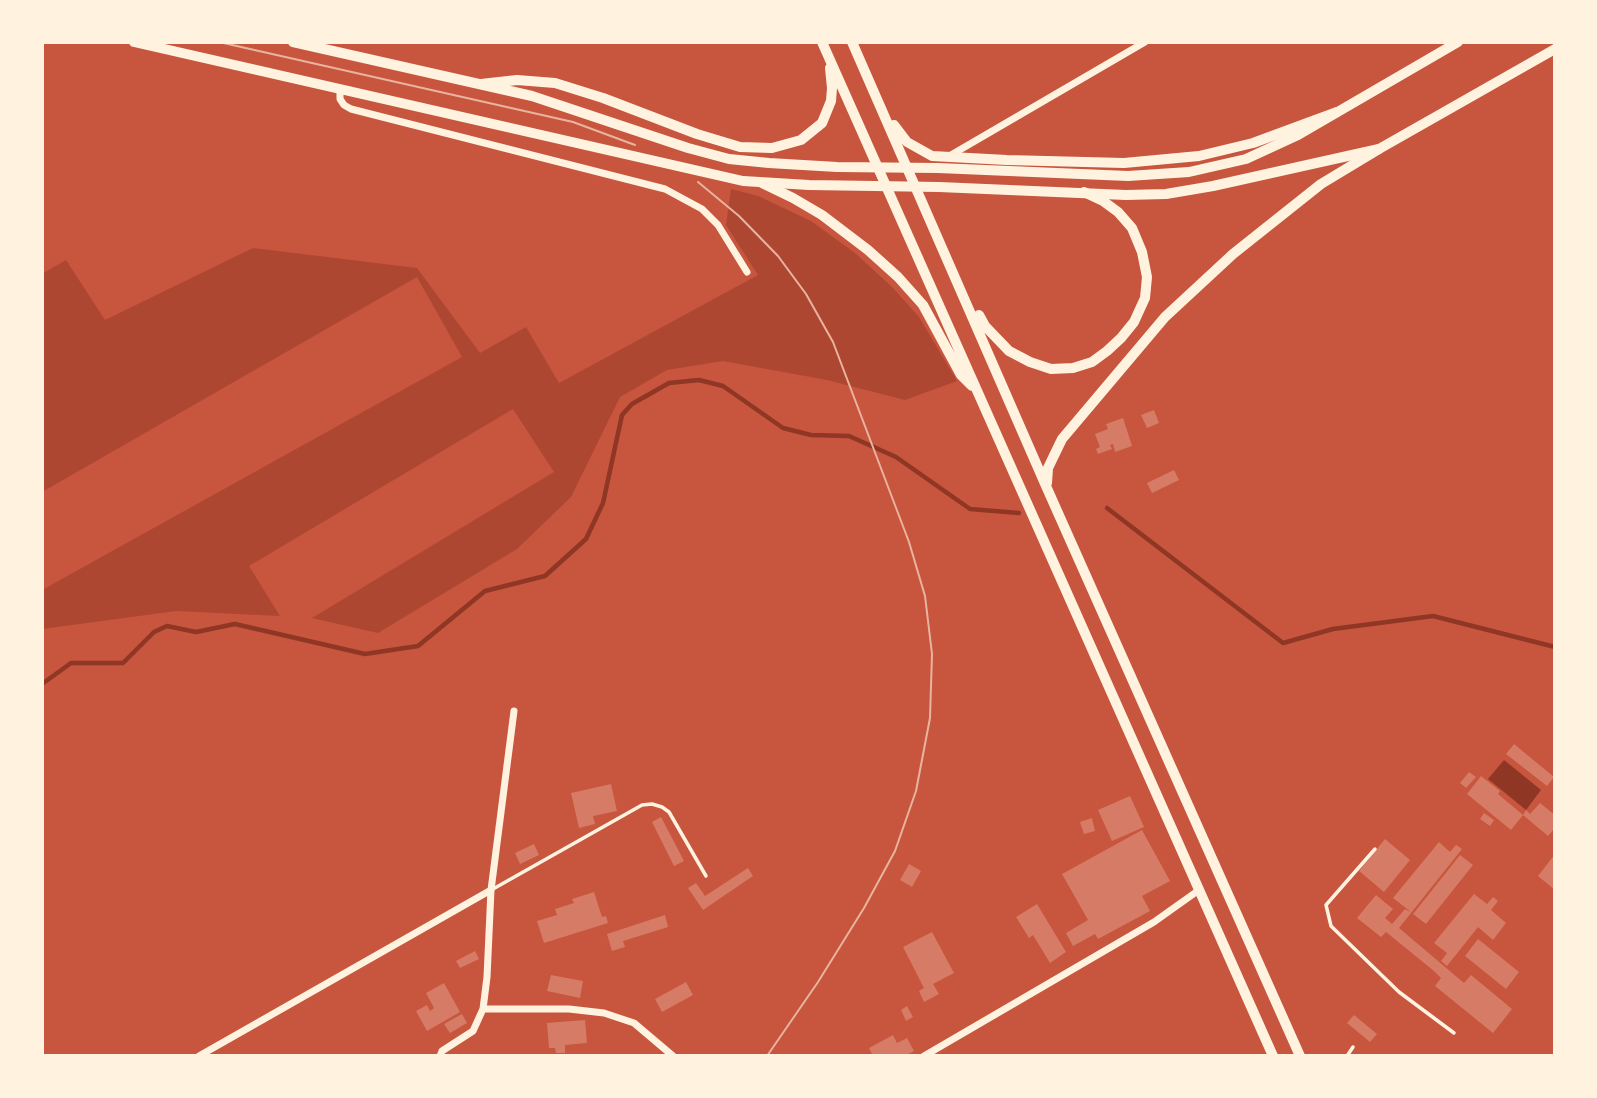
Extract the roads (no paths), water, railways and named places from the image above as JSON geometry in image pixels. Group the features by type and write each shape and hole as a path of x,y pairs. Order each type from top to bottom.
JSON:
{"main road":[{"path":"134,42 722,178 762,183 1166,194 1379,149"},
{"path":"293,42 532,96 729,159 837,167 938,168 1128,176 1189,172 1246,159 1298,135 1458,42"},
{"path":"822,42 1273,1056"},
{"path":"852,42 1300,1056"},
{"path":"1046,486 1053,453 1062,439 1166,317 1233,254 1321,184 1555,49"},
{"path":"481,84 517,80 555,83 740,147 772,148 801,140 822,123 831,101 829,58"},
{"path":"883,111 907,142 932,156 1124,163 1199,156 1253,143 1337,112"},
{"path":"762,183 822,215 898,277 922,305 961,375 976,389"},
{"path":"962,289 985,326 1009,351 1030,362 1051,369 1073,368 1092,362 1107,351 1134,322 1145,298 1147,277 1142,252 1132,228 1118,212 1084,192"}],"street":[{"path":"947,157 1145,42"},
{"path":"340,90 340,99 344,106 351,109 665,189 702,209 718,225 747,272"},
{"path":"434,1056 473,1031 483,1009 491,890 514,711"},
{"path":"199,1056 491,890"},
{"path":"925,1056 1154,922 1199,890"},
{"path":"483,1009 569,1009 604,1013 634,1023 673,1056"}],"lane":[{"path":"491,890 642,805 652,804 669,812 706,876"},
{"path":"1375,849 1326,905 1331,926 1399,992 1454,1033"},
{"path":"1347,1056 1353,1047"}],"waterway":[{"path":"42,684 71,663 123,663 154,632 167,626 196,632 235,624 365,654 418,646 485,591 545,576 586,539 603,503 622,415 632,404 669,383 699,380 723,386 783,428 811,435 849,436 896,457 970,509 1019,513"},
{"path":"1107,508 1283,643 1333,629 1433,616 1555,647"}],"tram line":[{"path":"219,42 573,122 635,145"},
{"path":"698,182 739,216 778,256 806,294 833,342 909,542 925,596 932,654 930,718 916,791 895,851 864,908 818,982 767,1056"}]}
